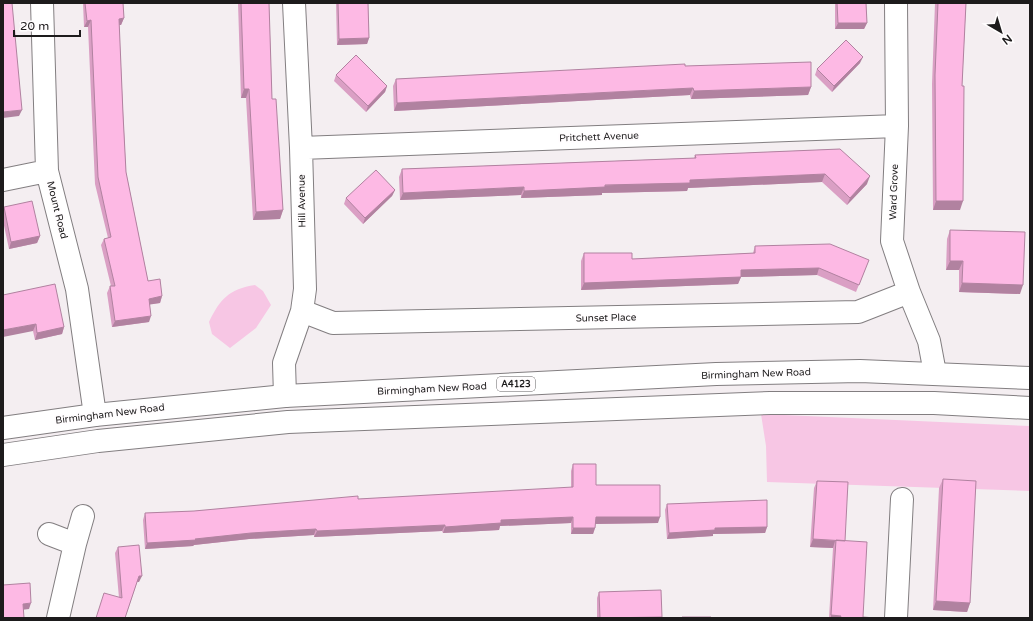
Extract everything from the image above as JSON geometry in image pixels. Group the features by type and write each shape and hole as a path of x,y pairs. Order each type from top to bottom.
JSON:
{"main road":[{"name":"Mount Road","path":"42,3 47,171 77,289 98,441"},
{"name":"Hill Avenue","path":"285,396 284,363 302,311 305,289 301,148 294,3"},
{"name":"Ward Grove","path":"896,3 897,126 892,241 909,292 929,341 935,373"},
{"name":"Pritchett Avenue","path":"301,148 897,126"},
{"path":"3,180 47,171"},
{"name":"Sunset Place","path":"302,311 334,323 858,312 909,292"},
{"name":"Birmingham New Road","path":"3,428 94,415 285,396 716,374 860,371 1030,378"},
{"path":"934,403 935,373"},
{"path":"3,455 98,441 296,422 762,403 934,403 1030,408"},
{"path":"896,618 902,498"},
{"path":"58,618 83,516"},
{"path":"49,534 75,544"}],"shaded area":[{"path":"255,285 263,291 271,305 256,328 230,348 212,334 209,322 217,307 226,296 238,289"},
{"path":"761,414 1030,426 1030,491 767,482 766,446"}],"building":[{"path":"3,3 12,3 22,110 3,112"},
{"path":"85,3 123,3 124,18 119,19 126,172 148,281 160,279 162,296 149,299 151,316 115,321 110,286 115,286 104,239 111,237 98,177 91,20 87,21"},
{"path":"241,3 269,3 272,99 276,99 283,210 256,212 249,89 244,89"},
{"path":"338,3 368,3 369,38 339,39"},
{"path":"837,3 866,3 867,23 838,23"},
{"path":"938,3 966,3 962,86 964,86 963,201 936,201 935,75"},
{"path":"846,40 863,57 834,86 817,69"},
{"path":"356,55 387,86 368,106 336,75"},
{"path":"811,62 811,87 694,91 693,88 397,103 396,79 685,64 685,66"},
{"path":"840,149 870,176 850,198 825,174 690,180 690,183 605,185 605,187 524,191 524,187 403,193 402,169 696,158 695,155"},
{"path":"376,170 395,190 365,218 346,198"},
{"path":"32,201 40,236 11,242 4,207"},
{"path":"950,230 1025,232 1023,285 962,283 963,261 950,261"},
{"path":"830,244 869,260 859,285 819,268 741,270 741,277 584,283 584,253 632,253 632,259 755,253 755,246"},
{"path":"55,284 64,327 37,333 36,324 3,330 3,295"},
{"path":"573,464 596,464 596,485 660,485 660,517 596,517 595,528 573,528 573,517 501,520 501,523 445,527 445,525 317,531 316,529 251,533 195,539 196,540 147,543 145,513 194,511 358,496 358,499 573,487"},
{"path":"943,479 976,481 970,603 936,601"},
{"path":"817,481 848,482 845,541 813,539"},
{"path":"767,500 767,527 715,528 715,530 669,533 667,504"},
{"path":"836,540 867,542 863,617 875,618 840,618 841,616 831,615"},
{"path":"139,545 142,576 139,576 125,618 96,618 104,593 122,598 118,547"},
{"path":"30,583 31,603 23,604 24,618 3,618 3,585"},
{"path":"661,590 662,617 600,618 599,592"},
{"path":"711,617 711,618 682,618"}]}
